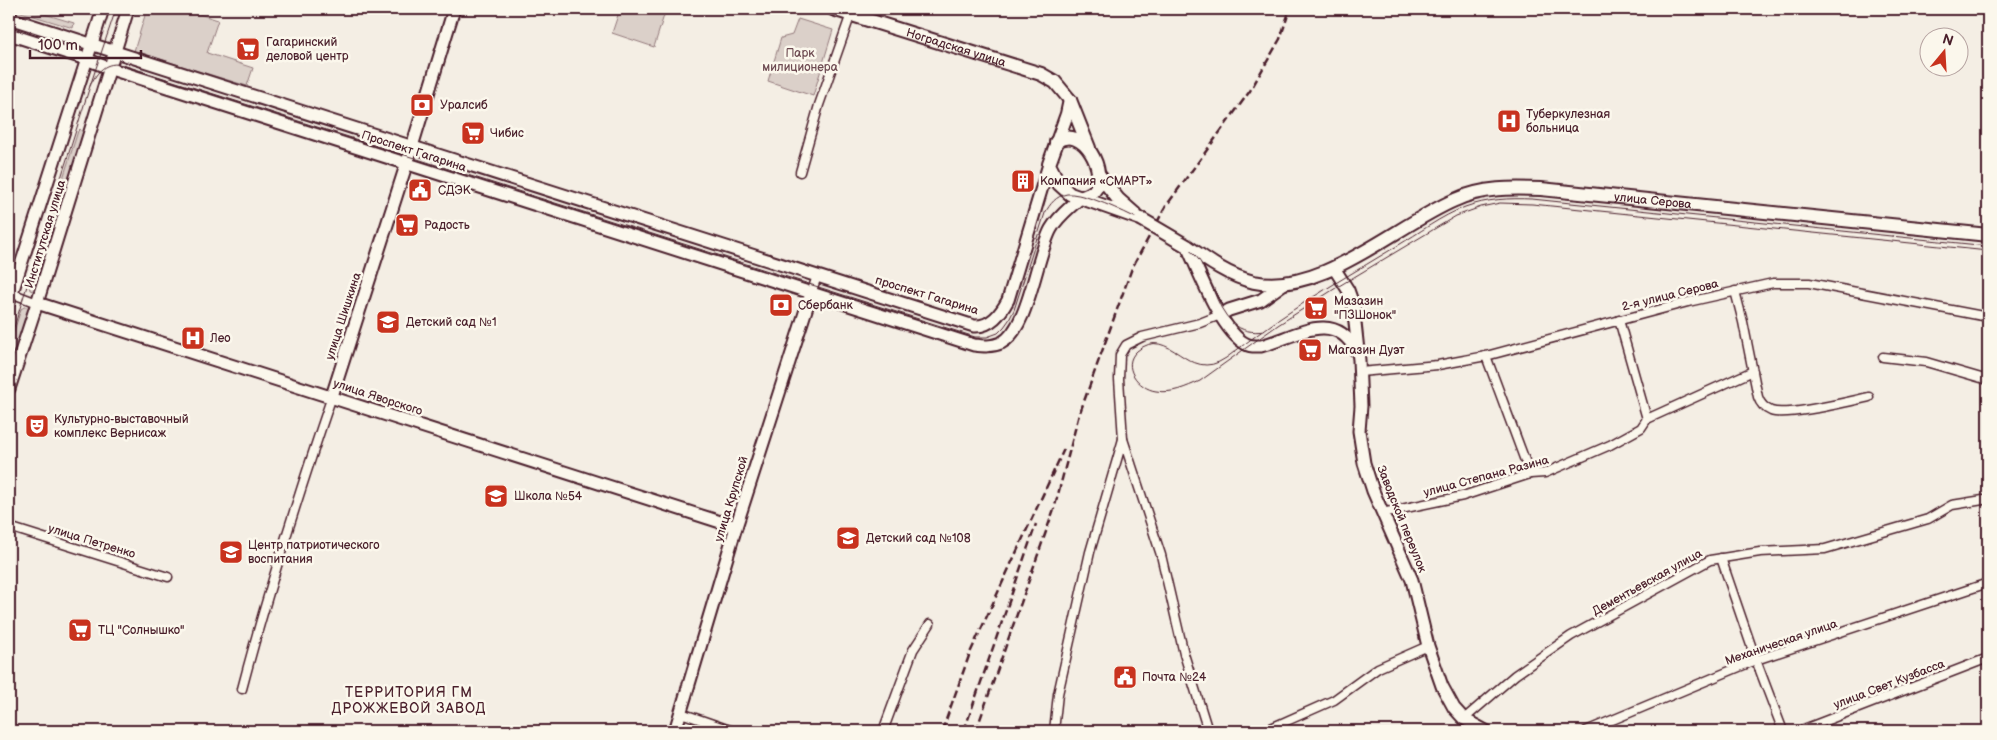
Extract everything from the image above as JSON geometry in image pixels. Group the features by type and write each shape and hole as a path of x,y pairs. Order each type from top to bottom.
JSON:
{"main road":[{"name":"Институтская улица","path":"10,298 102,9"},
{"name":"Институтская улица","path":"9,389 38,303 128,9"},
{"name":"улица Шишкина","path":"332,396 454,9"},
{"name":"Ноградская улица","path":"833,9 852,12 1041,74 1055,82 1070,100 1089,148"},
{"name":"Проспект Гагарина","path":"9,18 778,263"},
{"name":"Проспект Гагарина","path":"9,34 86,59 110,70 407,163 811,294"},
{"path":"1070,100 1050,164 1056,179 1066,192 1141,219"},
{"path":"1056,142 1066,136 1073,137 1089,148 1099,175 1118,199 1141,219"},
{"name":"проспект Гагарина","path":"778,263 974,326 987,324 999,314 1008,300 1050,164"},
{"path":"811,294 974,345 986,346 1000,343 1014,330 1024,311 1045,242 1052,227 1080,198 1095,190 1099,175"},
{"name":"улица Серова","path":"1141,219 1188,246 1219,268 1263,283 1307,279 1334,268 1456,199 1482,191 1512,188 1541,188 1988,236"},
{"path":"1188,246 1220,315 1230,330 1248,345 1261,346 1314,328 1324,328 1344,333 1359,357"},
{"name":"Заводской переулок","path":"1334,268 1348,290 1353,304 1360,372 1359,431 1364,463 1373,491 1412,580 1428,646 1442,686 1454,708 1464,719 1486,731"},
{"path":"1220,315 1229,310 1261,300 1286,282"},
{"name":"улица Крупской","path":"676,731 736,527 811,294"},
{"name":"улица Яворского","path":"38,303 736,527"}],"street":[{"path":"800,172 819,105 852,12"},
{"name":"улица Крупской","path":"811,294 817,276"},
{"name":"2-я улица Серова","path":"1360,372 1438,365 1486,356 1619,320 1768,283 1809,283 1988,317"},
{"path":"1735,291 1760,402 1772,412 1810,409 1869,397"},
{"name":"улица Яворского","path":"10,298 38,303"},
{"path":"1208,731 1184,654 1161,555 1123,439 1120,355 1126,346 1142,337 1200,323 1220,315"},
{"path":"1619,320 1647,419"},
{"path":"1486,356 1530,474"},
{"path":"1883,357 1926,362 1988,380"},
{"name":"улица Степана Разина","path":"1382,513 1463,496 1530,474 1545,473 1610,445 1641,428 1647,419 1753,371"},
{"name":"улица Шишкина","path":"242,689 285,537 332,396"},
{"path":"1054,731 1058,694 1088,561 1103,502 1123,439"},
{"name":"Дементьевская улица","path":"1464,719 1515,675 1571,636 1710,560 1760,552 1825,549 1928,519 1952,506 1983,500"},
{"name":"улица Петренко","path":"9,527 168,577"},
{"path":"1721,558 1783,731"},
{"name":"Механическая улица","path":"1586,731 1756,660 1988,583"},
{"path":"883,731 913,650 930,624"},
{"path":"1264,731 1334,700 1378,668 1428,646"},
{"name":"улица Свет Кузбасса","path":"1799,731 1988,658"},
{"path":"681,713 733,731"}],"green space":[{"path":"11,9 28,9 74,23 73,28"},
{"path":"147,9 183,9 218,20 207,53 253,68 247,86 134,51"},
{"path":"620,9 666,9 654,47 612,33"},
{"name":"Парк милиционера","path":"798,19 833,30 813,96 768,81 781,38 792,35"},
{"path":"80,129 84,134 36,292 30,290 29,286"},
{"path":"28,307 30,311 9,384 9,348 21,309"}],"tram line":[{"path":"9,343 116,9"},
{"path":"90,86 103,68 112,64 123,65 975,337 987,337 998,333 1004,327 1014,310 1045,213 1051,204 1060,197 1067,194 1079,195 1134,217 1187,248 1196,256 1206,272 1221,308 1233,323 1247,331 1264,331"},
{"path":"1988,246 1532,199 1490,201 1473,204 1439,220 1305,302 1226,358 1212,364 1200,364 1159,344 1149,344 1137,351 1130,363 1134,376 1143,386 1162,392 1184,388 1200,381 1278,325 1339,286 1456,216 1481,207 1500,203 1532,204 1988,251"}],"railway":[{"path":"976,731 1055,506 1078,418 1132,268 1166,206 1250,91 1280,39 1290,9"},
{"path":"942,731 970,653 1064,449"},
{"path":"964,731 1036,524"}],"place":[{"name":"Гагаринский деловой центр","path":"248,49"},
{"name":"Уралсиб","path":"422,105"},
{"name":"Туберкулезная больница","path":"1509,121"},
{"name":"Чибис","path":"473,133"},
{"name":"Компания «СМАРТ»","path":"1023,181"},
{"name":"СДЭК","path":"420,190"},
{"name":"Радость","path":"407,225"},
{"name":"Сбербанк","path":"781,305"},
{"name":"Мазазин \"ПЗШонок\"","path":"1316,308"},
{"name":"Детский сад №1","path":"388,322"},
{"name":"Лео","path":"193,338"},
{"name":"Магазин Дуэт","path":"1310,350"},
{"name":"Культурно-выставочный комплекс Вернисаж","path":"37,426"},
{"name":"Школа №54","path":"496,496"},
{"name":"Детский сад №108","path":"848,538"},
{"name":"Центр патриотического воспитания","path":"231,552"},
{"name":"ТЦ \"Солнышко\"","path":"80,630"},
{"name":"Почта №24","path":"1125,677"}],"district":[{"name":"ТЕРРИТОРИЯ ГМ ДРОЖЖЕВОЙ ЗАВОД","path":"409,700"}]}
